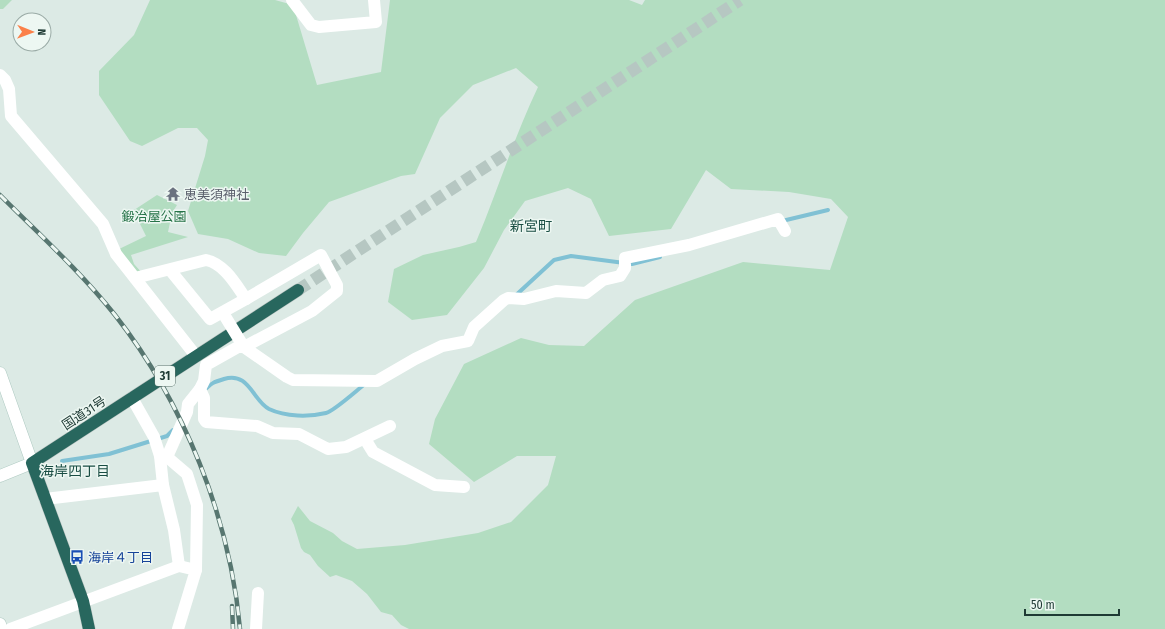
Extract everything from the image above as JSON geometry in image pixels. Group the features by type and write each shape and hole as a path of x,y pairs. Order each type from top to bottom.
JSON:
{"highway":[{"name":"国道31号","path":"32,463 298,290"},
{"path":"32,463 44,499 83,601 89,629"}],"street":[{"path":"292,0 310,25 319,26 376,22 374,0"},
{"path":"0,76 5,80 9,89 11,116 103,224 116,254 196,356"},
{"path":"223,313 243,345 293,380 377,381 414,359 442,346 468,341 474,327 504,300 524,299 556,291 586,293 603,280 620,276 625,263 689,245 782,227"},
{"path":"170,270 210,319 223,313 321,255 337,286 337,291 312,311 238,347 206,365 202,392 204,419 206,422 257,426 273,433 299,434 328,449 346,447 390,426"},
{"path":"136,278 206,260 215,262 225,271 246,299"},
{"path":"0,374 32,463 0,476"},
{"path":"179,566 174,530 163,485 164,457 187,412 188,404 202,392"},
{"path":"132,398 164,457 187,474 197,505 196,570 178,629"},
{"path":"365,439 373,452 435,485 464,488"},
{"path":"44,499 163,485"},
{"path":"10,629 179,566 196,570"},
{"path":"256,629 258,593"},
{"path":"0,624 2,629"}],"green space":[{"path":"0,0 12,0 3,9 0,9"},
{"path":"150,0 275,0 293,5 317,85 381,72 390,0 629,0 642,5 645,0 1165,0 1165,629 409,629 401,625 392,615 381,612 367,594 352,581 336,575 330,577 318,566 310,555 304,552 301,548 291,519 298,506 310,521 333,533 342,541 357,549 405,545 478,533 511,522 548,485 556,456 517,456 474,482 429,444 435,419 464,364 521,338 549,345 584,346 635,300 743,262 830,270 848,217 831,199 789,192 731,189 706,170 671,229 609,236 591,199 568,188 525,201 504,230 484,268 447,315 412,320 388,302 394,269 423,255 476,242 521,125 538,87 516,68 473,85 440,118 415,174 401,176 329,202 286,256 259,253 228,239 198,234 188,211 205,156 208,140 197,128 178,128 142,146 130,141 99,95 99,71 134,35"},
{"name":"鍛冶屋公園","path":"157,195 177,205 172,213 168,232 188,237 131,255 134,264 143,274 136,277 117,250 146,236 138,220 131,212"}],"waterway":[{"path":"782,221 828,210"},
{"path":"515,296 554,260 571,256 632,264 660,257"},
{"path":"204,391 211,384 218,381 232,378 239,379 245,383 263,405 269,409 283,414 305,416 330,411 340,405 365,384"},
{"path":"62,461 109,454 167,436 173,430"}],"tunnel":[{"path":"298,290 740,0"}],"railway":[{"path":"0,195 59,253 102,299 140,349 162,386 200,463 214,504 226,545 235,587 240,629"},
{"path":"232,606 233,629"}],"place":[{"name":"恵美須神社","path":"173,194"},
{"name":"海岸４丁目","path":"77,557"}],"district":[{"name":"新宮町","path":"531,226"},
{"name":"海岸四丁目","path":"75,471"}]}
